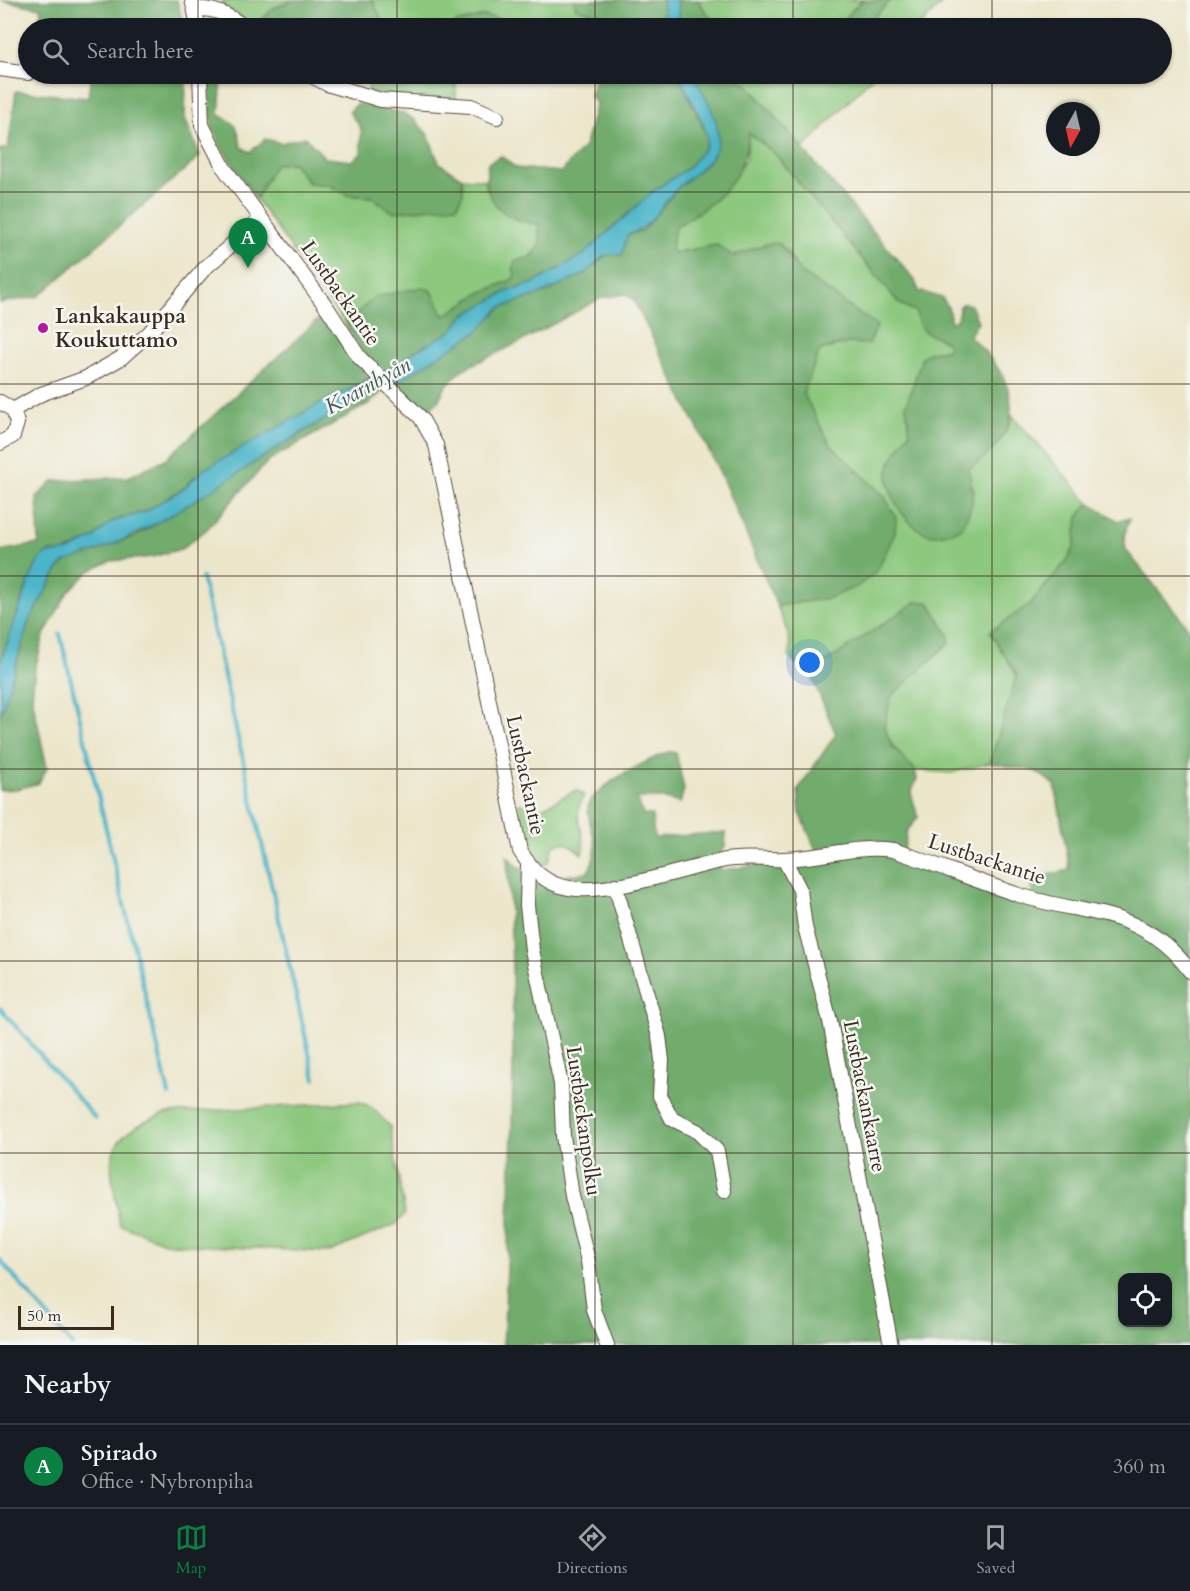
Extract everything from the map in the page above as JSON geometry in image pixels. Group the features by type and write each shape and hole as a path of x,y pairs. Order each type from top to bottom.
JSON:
{"street":[{"path":"194,5 222,13 230,18"},
{"path":"0,69 18,72"},
{"name":"Lustbackantie","path":"200,84 202,125 224,168 371,371 421,418 436,445 520,851 528,865 545,880 566,888 581,890 615,885 725,860 784,859 872,847 893,850 1021,896 1092,910 1125,920 1153,934 1178,955 1190,971"},
{"path":"327,84 381,100 471,106 497,117"},
{"path":"13,410 41,393 86,378 121,358 149,333 205,268 261,219"},
{"path":"0,402 13,410 16,416 16,430 8,440 0,443"},
{"name":"Lustbackankaarre","path":"784,859 800,890 805,927 830,1021 891,1345"},
{"name":"Lustbackanpolku","path":"528,865 528,904 532,950 561,1084 563,1136 572,1196 588,1261 594,1310 606,1345"},
{"path":"615,885 659,1036 662,1060 660,1096 672,1119 697,1131 717,1151 723,1191"}],"green space":[{"path":"0,0 177,0 182,18 40,18 41,8"},
{"path":"294,0 274,8 263,18 241,18 222,5 222,1"},
{"path":"294,0 372,0 381,18 263,18 274,8"},
{"path":"372,0 574,0 576,7 591,11 596,18 484,16 476,18 381,18"},
{"path":"574,0 662,0 665,18 595,18 591,12 576,8"},
{"path":"677,0 697,0 710,18 680,18"},
{"path":"697,0 862,0 848,18 710,18"},
{"path":"862,0 891,0 873,18 846,17"},
{"path":"891,0 945,0 928,18 873,18"},
{"path":"90,84 186,84 185,118 200,156 39,296 0,303 0,149 8,149 16,91 88,98"},
{"path":"209,84 221,84 219,115 230,121 238,131 241,147 250,152 265,139 281,143 305,137 325,158 351,161 361,154 361,128 349,112 357,104 403,113 414,119 428,135 439,163 462,178 463,193 457,206 393,212 372,197 348,195 329,185 309,183 293,163 275,164 256,199 220,145 212,126"},
{"path":"369,84 455,84 456,101 368,92"},
{"path":"594,84 683,84 707,136 706,146 688,168 653,191 583,255 534,283 506,292 463,316 452,331 415,351 383,373 366,358 348,328 347,322 375,297 423,287 432,291 444,316 480,293 512,280 515,274 513,268 515,261 532,257 540,245 539,224 514,218 497,206 488,188 488,163 501,156 516,168 561,172 585,146 596,103 590,96"},
{"path":"698,84 747,84 914,279 919,291 942,298 948,307 951,323 957,319 960,306 964,303 971,305 978,322 969,336 999,370 1007,387 1011,404 1009,421 1002,438 988,454 968,469 973,494 969,513 961,529 934,535 916,528 908,521 895,502 888,482 888,473 894,457 910,432 906,406 922,357 929,352 947,350 949,345 921,328 916,312 899,303 775,154 749,133 746,151 734,179 726,190 704,208 675,227 671,248 673,253 717,245 733,256 766,244 779,243 799,271 877,326 869,344 848,343 820,350 803,393 830,444 884,496 896,517 895,533 877,571 858,586 829,598 777,606 720,473 633,299 625,294 601,298 520,342 463,369 446,386 437,403 420,413 390,385 476,332 500,308 549,291 585,274 627,235 643,230 685,179 700,169 714,153 712,112"},
{"path":"747,84 865,84 803,149"},
{"path":"749,132 775,154 899,303 916,312 921,328 949,345 947,350 929,352 906,406 910,432 888,470 974,491 967,469 995,446 1007,430 1012,415 1089,503 1078,517 1074,548 1066,562 1030,604 990,632 1017,675 990,763 951,773 915,770 897,751 887,735 885,719 888,705 929,603 916,602 810,673 789,658 789,638 777,606 829,598 884,496 830,444 803,393 820,350 848,343 869,344 877,326 799,271 786,249 766,244 733,257 717,245 673,253 671,248 675,227 701,211 746,159"},
{"path":"293,163 309,183 329,184 348,195 372,197 393,212 463,193 462,178 485,180 487,191 539,224 540,245 512,280 480,293 444,317 375,297 348,322 348,328 256,199 275,164"},
{"path":"322,316 369,378 194,477 184,488 147,511 111,522 94,538 63,553 50,552 38,562 24,593 0,663 0,551 39,544 37,497 53,481 128,477 166,459"},
{"path":"381,388 384,390 370,403 269,460 206,530 181,549 152,557 110,561 90,571 68,592 44,635 35,669 32,697 47,768 39,783 17,789 0,790 0,717 29,621 59,568 65,562 136,536 310,428"},
{"path":"1089,503 1118,521 1130,518 1124,536 1126,550 1190,630 1190,1345 503,1345 509,1223 513,1040 507,857 536,881 588,872 596,846 589,819 590,801 622,775 669,752 676,753 684,789 680,803 662,798 637,798 643,815 652,815 654,838 726,832 725,847 718,857 721,870 819,857 800,813 798,790 836,734 810,673 916,602 929,602 949,636 949,643 891,697 884,726 892,746 915,770 917,779 911,793 918,817 907,831 902,862 1033,905 1031,878 1070,870 1055,785 1035,771 990,763 1017,675 990,632 1030,604 1066,562 1074,548 1078,517"},
{"path":"576,790 584,795 578,812 583,839 582,854 568,844 561,843 553,846 546,864 536,863 527,848 519,804 523,804 530,811 536,811"},
{"path":"359,1102 371,1107 390,1126 405,1214 396,1224 330,1252 170,1244 120,1225 111,1169 113,1156 118,1144 127,1133 143,1123 166,1113"}],"water":[{"path":"662,0 677,0 680,18 665,18"},
{"name":"Kvarnbyån","path":"683,84 699,84 717,124 717,145 709,160 673,193 653,218 642,228 627,235 622,255 604,255 585,274 549,291 500,308 477,332 396,383 376,390 349,405 165,518 100,550 65,562 59,568 29,621 0,717 0,663 29,581 38,562 45,554 69,551 94,538 111,522 147,511 184,488 203,470 319,404 383,373 415,351 452,331 463,316 506,292 534,283 583,255 653,191 688,168 706,146 707,136"}],"waterway":[{"path":"202,578 315,1079"},
{"path":"60,634 169,1095"},
{"path":"0,1008 95,1118"},
{"path":"0,1260 72,1345"}],"place":[{"name":"Spirado","path":"248,268"},
{"name":"Lankakauppa Koukuttamo","path":"43,328"}]}
